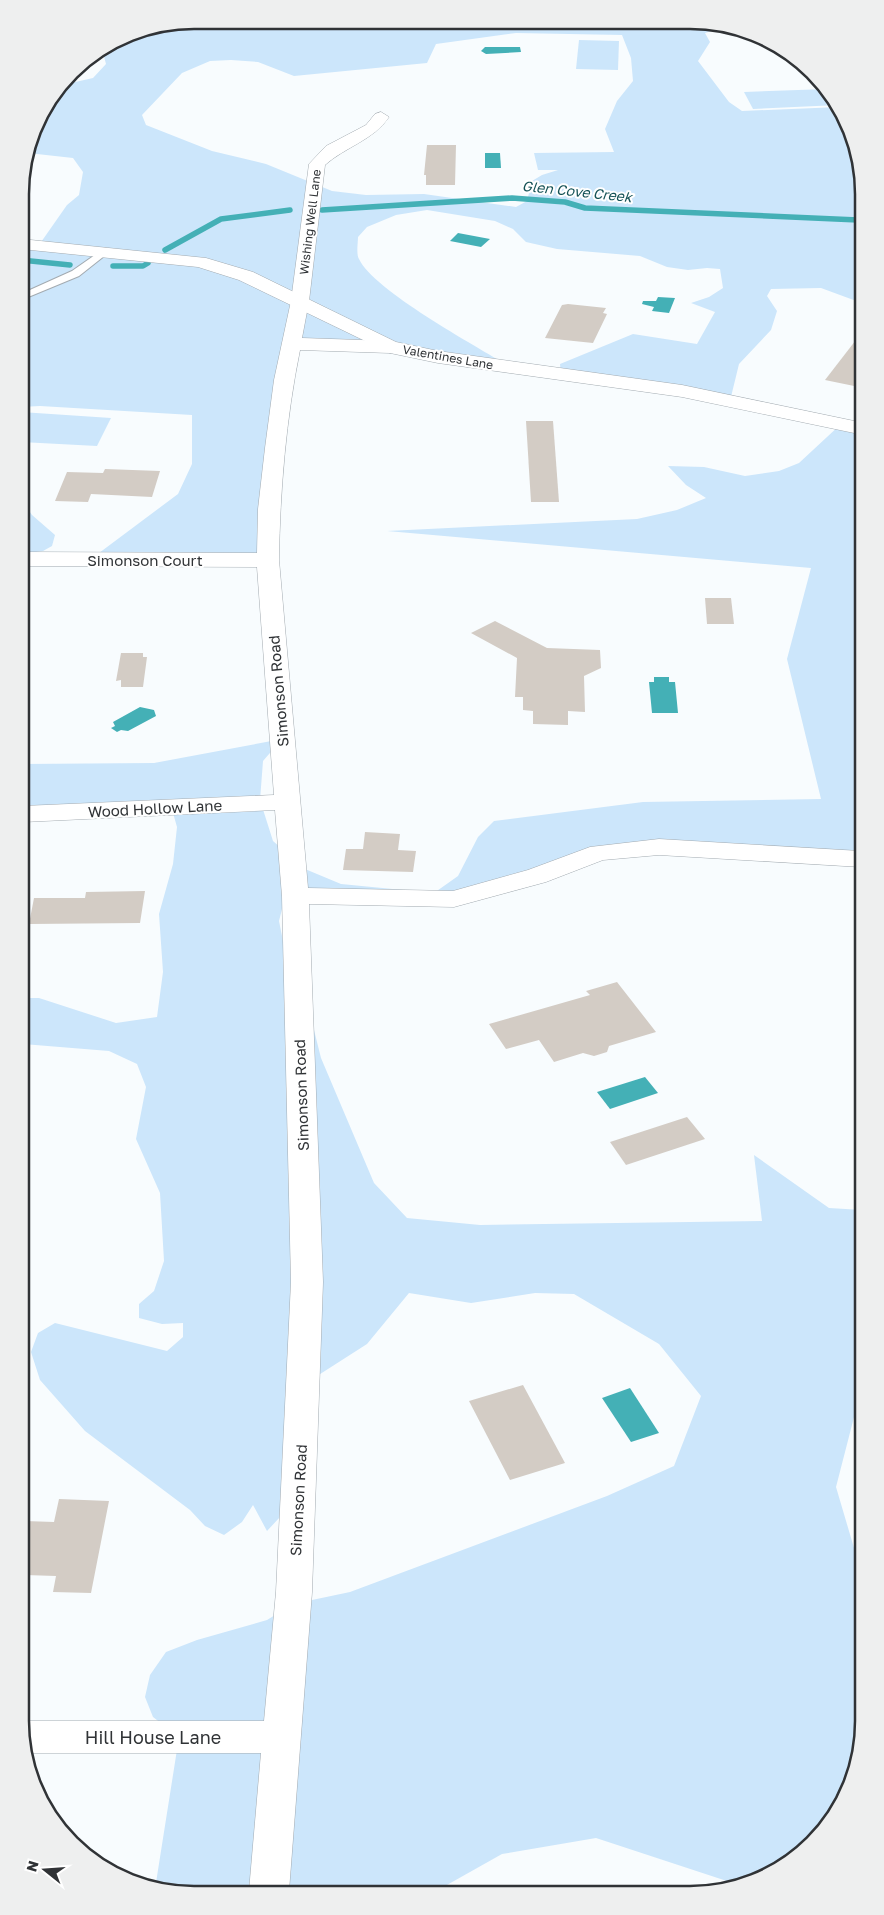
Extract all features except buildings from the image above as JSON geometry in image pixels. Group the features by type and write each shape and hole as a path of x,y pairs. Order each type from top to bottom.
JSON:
{"street":[{"name":"Wishing Well Lane","path":"300,301 317,164 332,150 372,128 382,116"},
{"name":"Valentines Lane","path":"29,245 200,262 246,276 390,347 438,358 673,390 855,427"},
{"name":"Simonson Road","path":"269,1886 294,1592 307,1282 295,896 268,560 268,510 274,448 284,380 293,344 300,301"},
{"path":"293,344 390,347"},
{"name":"Simonson Court","path":"29,560 268,560"},
{"name":"Wood Hollow Lane","path":"29,814 287,802"},
{"path":"295,896 454,899 537,876 599,853 659,847 855,859"},
{"name":"Hill House Lane","path":"30,1737 281,1737"}],"lane":[{"path":"29,294 72,278 91,265 105,251"}],"shaded area":[{"path":"183,29 701,29 713,31 705,33 710,42 698,61 729,102 742,111 831,107 833,111 850,151 854,172 855,301 821,288 771,289 767,296 777,311 771,330 739,364 730,401 561,374 560,364 633,334 697,344 715,312 691,303 709,297 723,288 720,269 688,270 667,267 640,256 557,249 526,242 513,229 495,221 427,210 396,215 367,227 358,237 358,257 368,272 384,287 428,318 512,368 438,357 293,344 268,560 95,556 178,494 192,464 192,415 29,407 29,244 39,245 67,205 79,195 83,172 73,158 34,154 34,151 51,111 63,93 72,83 93,78 106,64 104,56 131,41 162,32","holes":["516,33 622,35 631,58 633,81 617,101 605,129 614,152 534,153 538,170 558,170 542,175 532,181 527,201 516,207 424,194 366,195 332,191 266,164 212,151 146,125 142,115 182,73 210,61 258,62 294,76 427,63 436,44"]},
{"path":"579,40 619,41 618,70 576,69"},
{"path":"818,89 829,105 753,109 744,92"},
{"path":"29,413 111,418 97,446 29,442"},
{"path":"841,424 855,427 855,855 655,844 455,896 289,900 282,909 279,921 283,941 297,962 321,1058 374,1183 407,1218 480,1225 762,1221 754,1155 829,1208 855,1210 855,1413 836,1487 855,1549 855,1732 852,1753 843,1784 821,1822 791,1852 753,1874 729,1882 596,1838 502,1854 445,1886 194,1886 172,1885 156,1881 179,1737 153,1717 145,1697 150,1675 166,1652 197,1640 267,1620 293,1604 350,1592 607,1496 674,1466 701,1396 659,1344 574,1294 535,1293 471,1303 409,1293 367,1344 303,1385 280,1517 267,1531 253,1505 242,1522 224,1535 205,1526 190,1510 85,1431 40,1380 31,1352 38,1333 55,1323 167,1351 183,1337 183,1323 162,1324 139,1318 139,1304 154,1291 164,1261 160,1193 136,1139 146,1087 137,1064 109,1051 29,1044 29,998 39,998 116,1023 157,1017 163,972 159,914 173,864 177,827 173,813 29,809 29,764 154,763 282,739 263,761 260,800 273,841 305,869 341,884 434,893 458,876 478,837 494,821 643,802 821,799 787,659 811,568 387,531 637,519 677,510 706,498 686,485 668,466 704,467 745,476 779,471 799,463"},
{"path":"29,511 55,535 52,546 43,551 29,553"}],"water":[{"path":"485,47 520,47 521,52 486,54 481,51"},
{"path":"485,153 500,153 501,168 485,168"},
{"path":"458,233 490,239 481,247 450,241"},
{"path":"658,297 675,298 669,313 652,311 654,307 642,304 643,301 656,301"},
{"path":"654,677 669,677 669,682 675,682 678,713 652,713 649,682 654,682"},
{"path":"140,707 154,710 156,716 128,731 121,730 117,732 111,728 115,726 113,722"},
{"path":"645,1077 658,1093 610,1109 597,1092"},
{"path":"630,1388 659,1433 631,1442 602,1398"}],"waterway":[{"name":"Glen Cove Creek","path":"322,210 512,198 565,202 585,208 855,220"},
{"name":"Glen Cove Creek","path":"165,250 221,219 290,210"},
{"name":"Glen Cove Creek","path":"29,261 70,265"},
{"name":"Glen Cove Creek","path":"113,266 143,266 148,263"}]}
